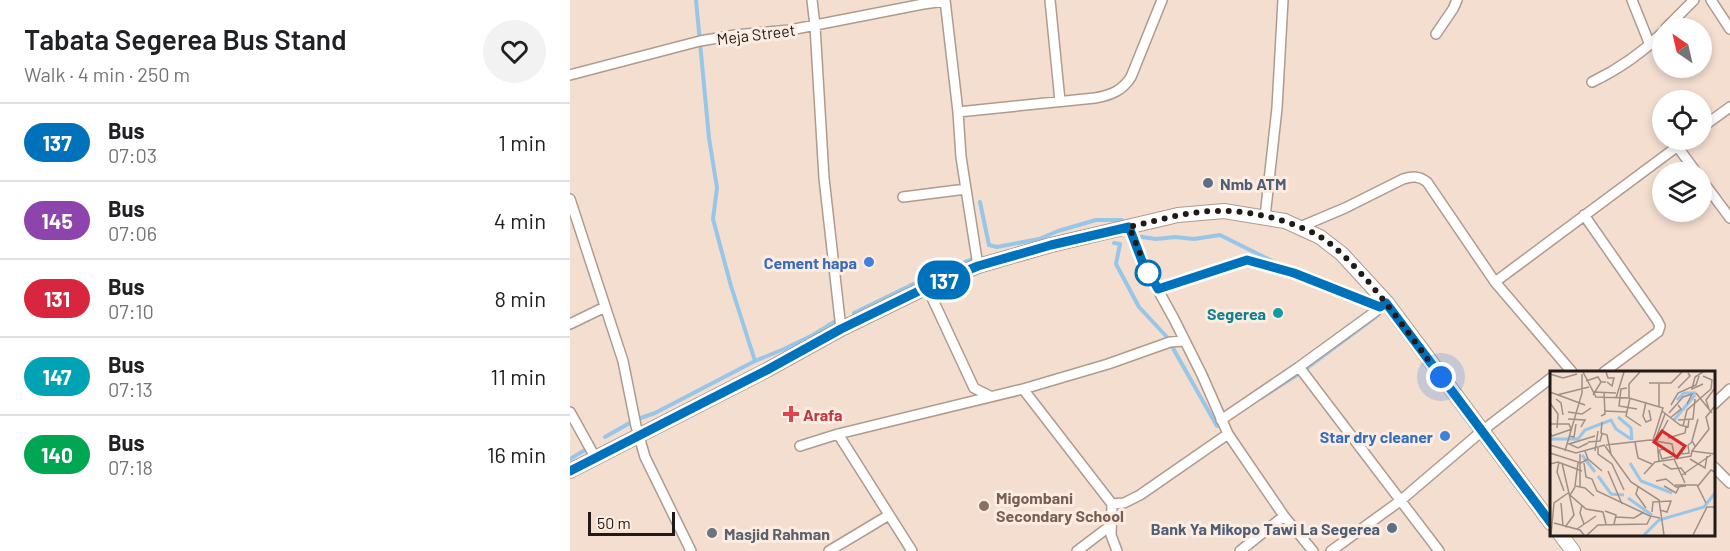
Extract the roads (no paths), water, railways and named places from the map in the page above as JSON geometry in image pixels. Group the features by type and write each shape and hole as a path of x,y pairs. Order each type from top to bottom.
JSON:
{"main road":[{"path":"570,471 767,370 841,329 927,287 978,266 1051,245 1178,215 1224,211 1285,221 1320,237 1342,254 1386,303 1550,522"},
{"path":"1562,536 1573,551"}],"street":[{"path":"812,0 824,178 841,329"},
{"path":"1050,0 1060,101"},
{"path":"958,112 1109,96 1131,77 1162,0"},
{"path":"1265,217 1276,108 1283,0"},
{"path":"1436,34 1453,9 1456,0"},
{"path":"1592,82 1614,71 1650,45 1632,0"},
{"path":"1676,18 1694,0"},
{"path":"1711,0 1730,28"},
{"path":"945,1 961,157 978,266"},
{"name":"Meja Street","path":"570,75 700,41 815,26 921,2 945,1"},
{"path":"1712,120 1730,107"},
{"path":"1496,282 1672,150"},
{"path":"1300,227 1403,179 1422,178 1496,282 1566,371"},
{"path":"903,197 966,189"},
{"path":"1712,194 1730,218"},
{"path":"570,199 572,212 623,362 645,457 691,551"},
{"path":"1584,215 1660,326 1658,332 1605,371"},
{"path":"1129,227 1142,261 1202,375 1228,434 1284,516 1313,551"},
{"path":"927,287 974,388 991,396"},
{"path":"1221,420 1299,367 1386,303"},
{"path":"570,324 605,307"},
{"path":"800,446 838,434 1023,389 1108,364 1170,342 1184,341"},
{"path":"1299,367 1439,551"},
{"path":"1331,551 1400,501 1482,431 1550,379"},
{"path":"1023,389 1112,504 1110,526 1117,551"},
{"path":"1715,402 1730,389"},
{"path":"570,412 595,457"},
{"path":"838,434 912,551"},
{"path":"1112,504 1124,503 1140,495 1228,434"},
{"path":"1715,469 1730,483"},
{"path":"829,551 889,514"},
{"path":"1240,551 1284,516"},
{"path":"1077,551 1110,526"}],"waterway":[{"path":"696,0 709,138 717,188 713,219 755,361"},
{"path":"980,202 989,245 997,247 1039,239 1096,220 1122,220"},
{"path":"1135,236 1156,239 1175,237 1194,239 1220,235 1334,288 1358,297 1378,301"},
{"path":"1114,243 1120,244 1116,264 1139,307 1166,336 1217,426 1222,423"},
{"path":"854,313 938,272 975,258 975,256"},
{"path":"1261,398 1303,371 1377,316"},
{"path":"605,437 755,361 813,335 834,322"},
{"path":"570,459 590,447"}],"place":[{"name":"Nmb ATM","path":"1208,183"},
{"name":"Cement hapa","path":"869,262"},
{"name":"Segerea","path":"1278,313"},
{"name":"Arafa","path":"791,414"},
{"name":"Star dry cleaner","path":"1445,436"},
{"name":"Migombani Secondary School","path":"984,506"},
{"name":"Bank Ya Mikopo Tawi La Segerea","path":"1392,528"},
{"name":"Masjid Rahman","path":"712,533"}]}
